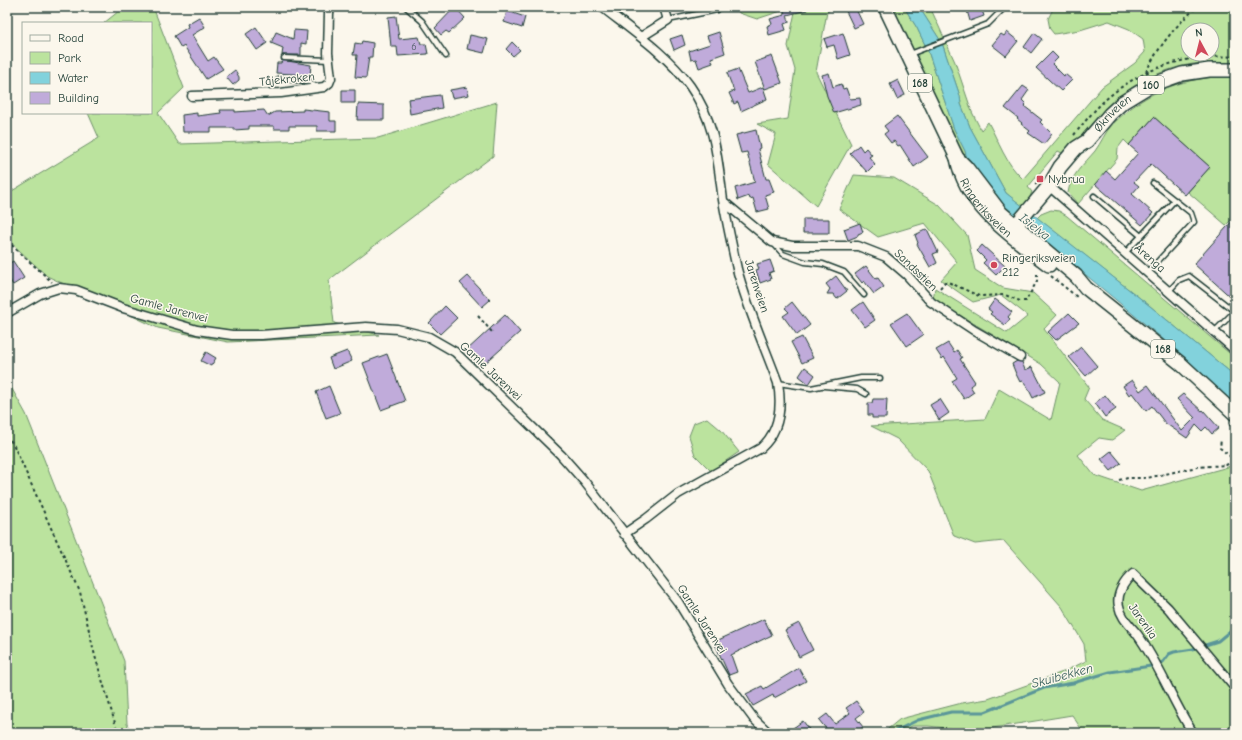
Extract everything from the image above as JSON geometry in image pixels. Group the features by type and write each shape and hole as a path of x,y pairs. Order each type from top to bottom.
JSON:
{"main road":[{"name":"Ringeriksveien","path":"885,7 957,158 959,170 974,196 993,219 1015,227 1071,283 1086,288 1180,363 1235,414"},
{"name":"Økriveien","path":"1015,227 1049,186 1064,161 1076,148 1086,141 1123,102 1151,85 1182,74 1197,71 1235,70"}],"street":[{"name":"Tåjekroken","path":"192,96 282,93 324,87 329,83 331,78 329,60 329,13 331,7"},
{"name":"Jarenveien","path":"602,7 641,37 690,86 707,116 716,141 724,202 738,271 778,382 781,398 775,428 768,442 752,454 700,480 678,494 646,520 624,534"},
{"path":"641,37 668,20 664,7"},
{"name":"Årenga","path":"1049,186 1214,332 1234,347"},
{"name":"Sandsstien","path":"724,202 772,242 792,246 858,246 886,256 907,275 931,302 975,331 1020,357"},
{"name":"Gamle Jarenvei","path":"7,313 40,294 59,288 76,290 123,308 197,330 232,335 261,335 366,327 397,329 430,337 455,352 561,455 584,481 678,602 728,684 754,719 770,733"},
{"name":"Jarenlia","path":"1194,733 1152,657 1121,615 1118,605 1119,596 1126,580 1132,574 1168,608 1235,688"}],"lane":[{"path":"406,7 422,20 446,56"},
{"path":"907,55 988,24 1005,7"},
{"path":"668,20 717,10"},
{"path":"284,58 329,60"},
{"path":"279,79 309,81 317,88"},
{"path":"1148,272 1194,222 1191,212 1153,183"},
{"path":"1094,196 1141,236"},
{"path":"1125,253 1175,200"},
{"path":"772,242 783,254 805,262 823,264 844,272 864,295"},
{"path":"1169,291 1179,280 1189,276 1235,311 1214,332"},
{"path":"778,382 811,388 861,378 880,378"},
{"path":"822,386 858,389 866,394"}],"path":[{"path":"1145,73 1155,53 1166,39 1197,7"},
{"path":"7,241 59,288"},
{"path":"940,288 945,282 948,282 979,296 1005,295 1020,302 1026,301 1037,281 1037,274"},
{"path":"478,316 492,332"},
{"path":"7,435 14,446 80,592 95,656 118,733"},
{"path":"1119,480 1128,478 1147,478 1197,468 1226,465 1232,462 1231,457 1220,448 1221,438"}],"green space":[{"path":"124,7 153,7 184,88 158,113 179,144 378,138 497,102 493,156 329,280 334,323 379,335 228,342 158,328 47,276 7,239 7,194 99,138 88,114 152,114 152,22 105,22"},
{"path":"737,7 793,7 757,19 739,13"},
{"path":"796,7 834,7 827,12 816,72 851,144 816,206 768,164 776,134 757,124 788,119 795,70 788,46"},
{"path":"891,7 904,7 917,28 928,51 954,129 965,151 968,162 954,138 917,61 918,55 910,46"},
{"path":"919,7 930,7 955,62 972,112 981,130 988,122 1011,166 1023,179 1102,87 1135,63 1145,52 1143,39 1129,29 1109,21 1080,30 1054,34 1050,29 1048,19 1054,7 1235,7 1235,64 1219,62 1186,65 1154,75 1126,92 1100,114 1066,155 1058,151 1028,187 1032,192 1029,199 1022,206 1006,193 970,127 961,104 960,96 942,43"},
{"path":"1235,76 1235,216 1226,225 1188,192 1210,167 1154,117 1129,145 1124,140 1118,148 1117,159 1078,204 1068,193 1069,187 1075,176 1095,151 1105,134 1125,113 1139,102 1168,87 1183,82"},
{"path":"854,175 894,178 939,205 967,235 975,270 1003,288 1033,293 1057,315 1044,329 1089,387 1084,399 1102,420 1125,430 1112,440 1099,438 1078,455 1094,475 1141,491 1235,465 1235,733 1084,733 1072,715 974,731 928,726 912,726 900,733 883,733 900,719 962,703 988,699 1063,672 1086,661 1084,644 1062,607 1004,541 975,544 954,536 928,471 897,439 871,426 985,419 999,389 1051,420 1060,382 1041,364 933,299 935,288 1007,333 1028,316 1001,295 973,302 941,280 957,262 925,223 878,237 839,209"},
{"path":"1051,210 1059,211 1067,216 1235,358 1235,376 1150,306 1037,218 1041,214"},
{"path":"7,380 26,414 124,661 127,724 131,733 7,733"},
{"path":"707,418 721,430 739,452 711,471 695,455 689,436 694,423"}],"water":[{"name":"Isielva","path":"904,7 919,7 942,43 960,96 961,104 970,127 1006,193 1150,306 1235,376 1235,405 1169,344 1039,236 1035,236 1032,228 1006,209 968,162 965,151 954,129 928,51 917,28"}],"building":[{"path":"455,7 465,18 449,33 446,31 441,35 435,28"},
{"path":"783,7 807,7 807,10 787,15 789,22 784,24 786,30 769,35 767,26 772,24 770,19 785,15"},
{"path":"844,7 855,7 863,24 854,28"},
{"path":"966,7 981,7 984,16 970,21"},
{"path":"507,11 525,17 522,28 504,22"},
{"path":"396,16 399,39 419,37 421,44 426,44 428,54 398,56 397,47 391,47 388,17"},
{"path":"199,17 205,27 192,35 208,61 214,57 223,69 206,79 184,46 181,48 174,36 188,27 187,24"},
{"path":"256,27 267,43 257,50 246,34"},
{"path":"294,30 307,31 306,44 301,43 301,55 282,55 283,48 271,43 276,32 293,39"},
{"path":"719,32 725,53 711,58 713,63 699,68 696,59 691,60 689,51 710,44 707,36"},
{"path":"1007,32 1018,41 1006,56 992,45 1001,34 1004,36"},
{"path":"843,33 850,55 838,59 834,45 827,47 824,39"},
{"path":"1034,33 1042,39 1031,53 1024,47"},
{"path":"470,35 488,39 484,53 467,49"},
{"path":"682,35 685,45 674,50 670,39"},
{"path":"362,41 373,43 372,57 369,57 366,78 355,77 357,55 353,55 355,43 361,44"},
{"path":"512,42 520,50 513,56 506,49"},
{"path":"1052,52 1058,58 1052,64 1064,76 1065,74 1072,80 1061,91 1036,68"},
{"path":"772,56 782,83 765,89 755,62"},
{"path":"282,60 311,65 310,75 276,73 277,63 281,63"},
{"path":"738,69 748,93 763,87 767,99 741,111 738,102 734,104 729,93 734,91 727,73"},
{"path":"235,70 239,80 233,85 226,77"},
{"path":"829,73 833,87 841,84 843,89 846,88 850,99 860,98 861,105 834,113 827,96 822,75"},
{"path":"898,80 905,95 897,99 890,84"},
{"path":"1023,86 1029,90 1022,100 1026,104 1024,106 1042,120 1040,122 1052,134 1044,144 1028,133 1030,131 1021,124 1022,123 1017,119 1018,118 1005,108"},
{"path":"467,87 469,95 452,98 450,90"},
{"path":"342,90 355,90 355,103 342,103"},
{"path":"440,95 442,108 410,114 408,99"},
{"path":"358,104 384,105 384,120 357,120"},
{"path":"303,109 330,112 330,121 336,121 336,131 317,131 317,126 289,126 289,129 274,129 274,126 249,126 249,129 234,130 234,128 211,128 211,132 183,132 182,115 197,113 197,116 221,113 220,110 235,110 235,112 264,110 268,116 275,112 303,111"},
{"path":"897,116 928,157 914,167 900,145 898,146 894,141 891,143 884,134 888,131 884,126"},
{"path":"1154,117 1210,167 1185,195 1151,164 1134,182 1139,186 1132,194 1153,213 1142,225 1095,184 1106,171 1115,179 1138,153 1129,145"},
{"path":"756,130 760,148 758,149 766,179 769,179 774,192 765,195 769,209 757,212 753,198 750,199 749,196 738,200 735,188 755,182 747,152 741,153 736,135"},
{"path":"859,145 863,151 866,148 872,155 869,157 875,164 867,172 850,153"},
{"path":"1235,218 1235,301 1194,264"},
{"path":"803,219 829,219 829,233 803,233"},
{"path":"860,223 863,232 848,240 844,229"},
{"path":"927,229 938,252 933,254 937,263 930,267 917,244 915,235"},
{"name":"Ringeriksveien 212","path":"982,245 1005,266 996,275 983,263 986,260 977,251"},
{"path":"770,260 774,271 769,273 771,279 760,283 756,270 759,269 757,264"},
{"path":"13,261 24,278 13,285 7,276 7,265"},
{"path":"866,266 876,279 878,278 884,287 874,294 864,281 862,283 855,274"},
{"path":"468,276 490,300 482,307 460,283"},
{"path":"836,276 847,291 837,299 833,294 827,294 830,289 826,284"},
{"path":"995,299 1012,312 1008,317 1010,319 1005,325 990,314 992,312 988,309"},
{"path":"792,302 810,325 797,335 783,316 789,312 785,308"},
{"path":"863,302 875,320 865,327 852,310"},
{"path":"445,306 457,318 440,334 429,323"},
{"path":"907,313 923,335 907,346 891,323"},
{"path":"1069,313 1079,323 1056,340 1048,332"},
{"path":"505,315 520,332 481,367 466,351"},
{"path":"802,337 813,358 802,363 791,342"},
{"path":"948,343 954,352 957,350 962,358 960,359 975,382 970,386 974,392 964,399 952,381 957,378 944,357 942,359 936,350"},
{"path":"1081,347 1097,366 1086,376 1069,357"},
{"path":"347,351 352,361 333,369 329,358"},
{"path":"206,352 216,358 211,366 201,361"},
{"path":"387,354 405,401 381,410 363,363"},
{"path":"1017,361 1022,362 1025,370 1032,367 1045,392 1033,398 1027,386 1023,381 1020,382 1016,374 1012,364"},
{"path":"805,367 815,375 809,384 799,376"},
{"path":"1132,380 1140,391 1148,385 1182,431 1195,418 1177,399 1183,394 1202,411 1203,410 1219,428 1212,434 1206,427 1202,431 1196,425 1187,438 1165,423 1152,406 1146,411 1132,393 1129,395 1123,386"},
{"path":"329,386 340,413 326,418 316,392"},
{"path":"1105,395 1116,409 1105,417 1095,403"},
{"path":"873,399 887,399 886,418 872,418 872,415 868,415 868,403 872,403"},
{"path":"940,399 949,413 939,420 930,405"},
{"path":"1111,451 1121,463 1111,471 1101,459"},
{"path":"764,619 772,635 731,655 737,672 729,675 714,642"},
{"path":"799,623 813,650 799,657 785,630"},
{"path":"799,668 806,681 774,698 773,695 753,706 746,694 762,686 764,689"},
{"path":"856,701 864,712 856,718 863,727 855,733 824,733 827,730 819,720 827,714 835,724 850,713 846,708"},
{"path":"803,721 809,729 803,733 796,733 793,728"}],"waterway":[{"name":"Skuibekken","path":"891,733 918,720 951,712 985,712 1044,688 1073,683 1110,672 1151,666 1163,662 1169,654 1174,652 1193,649 1218,641 1235,627"}],"place":[{"name":"Nybrua","path":"1040,179"},
{"name":"Ringeriksveien 212","path":"994,265"}]}
